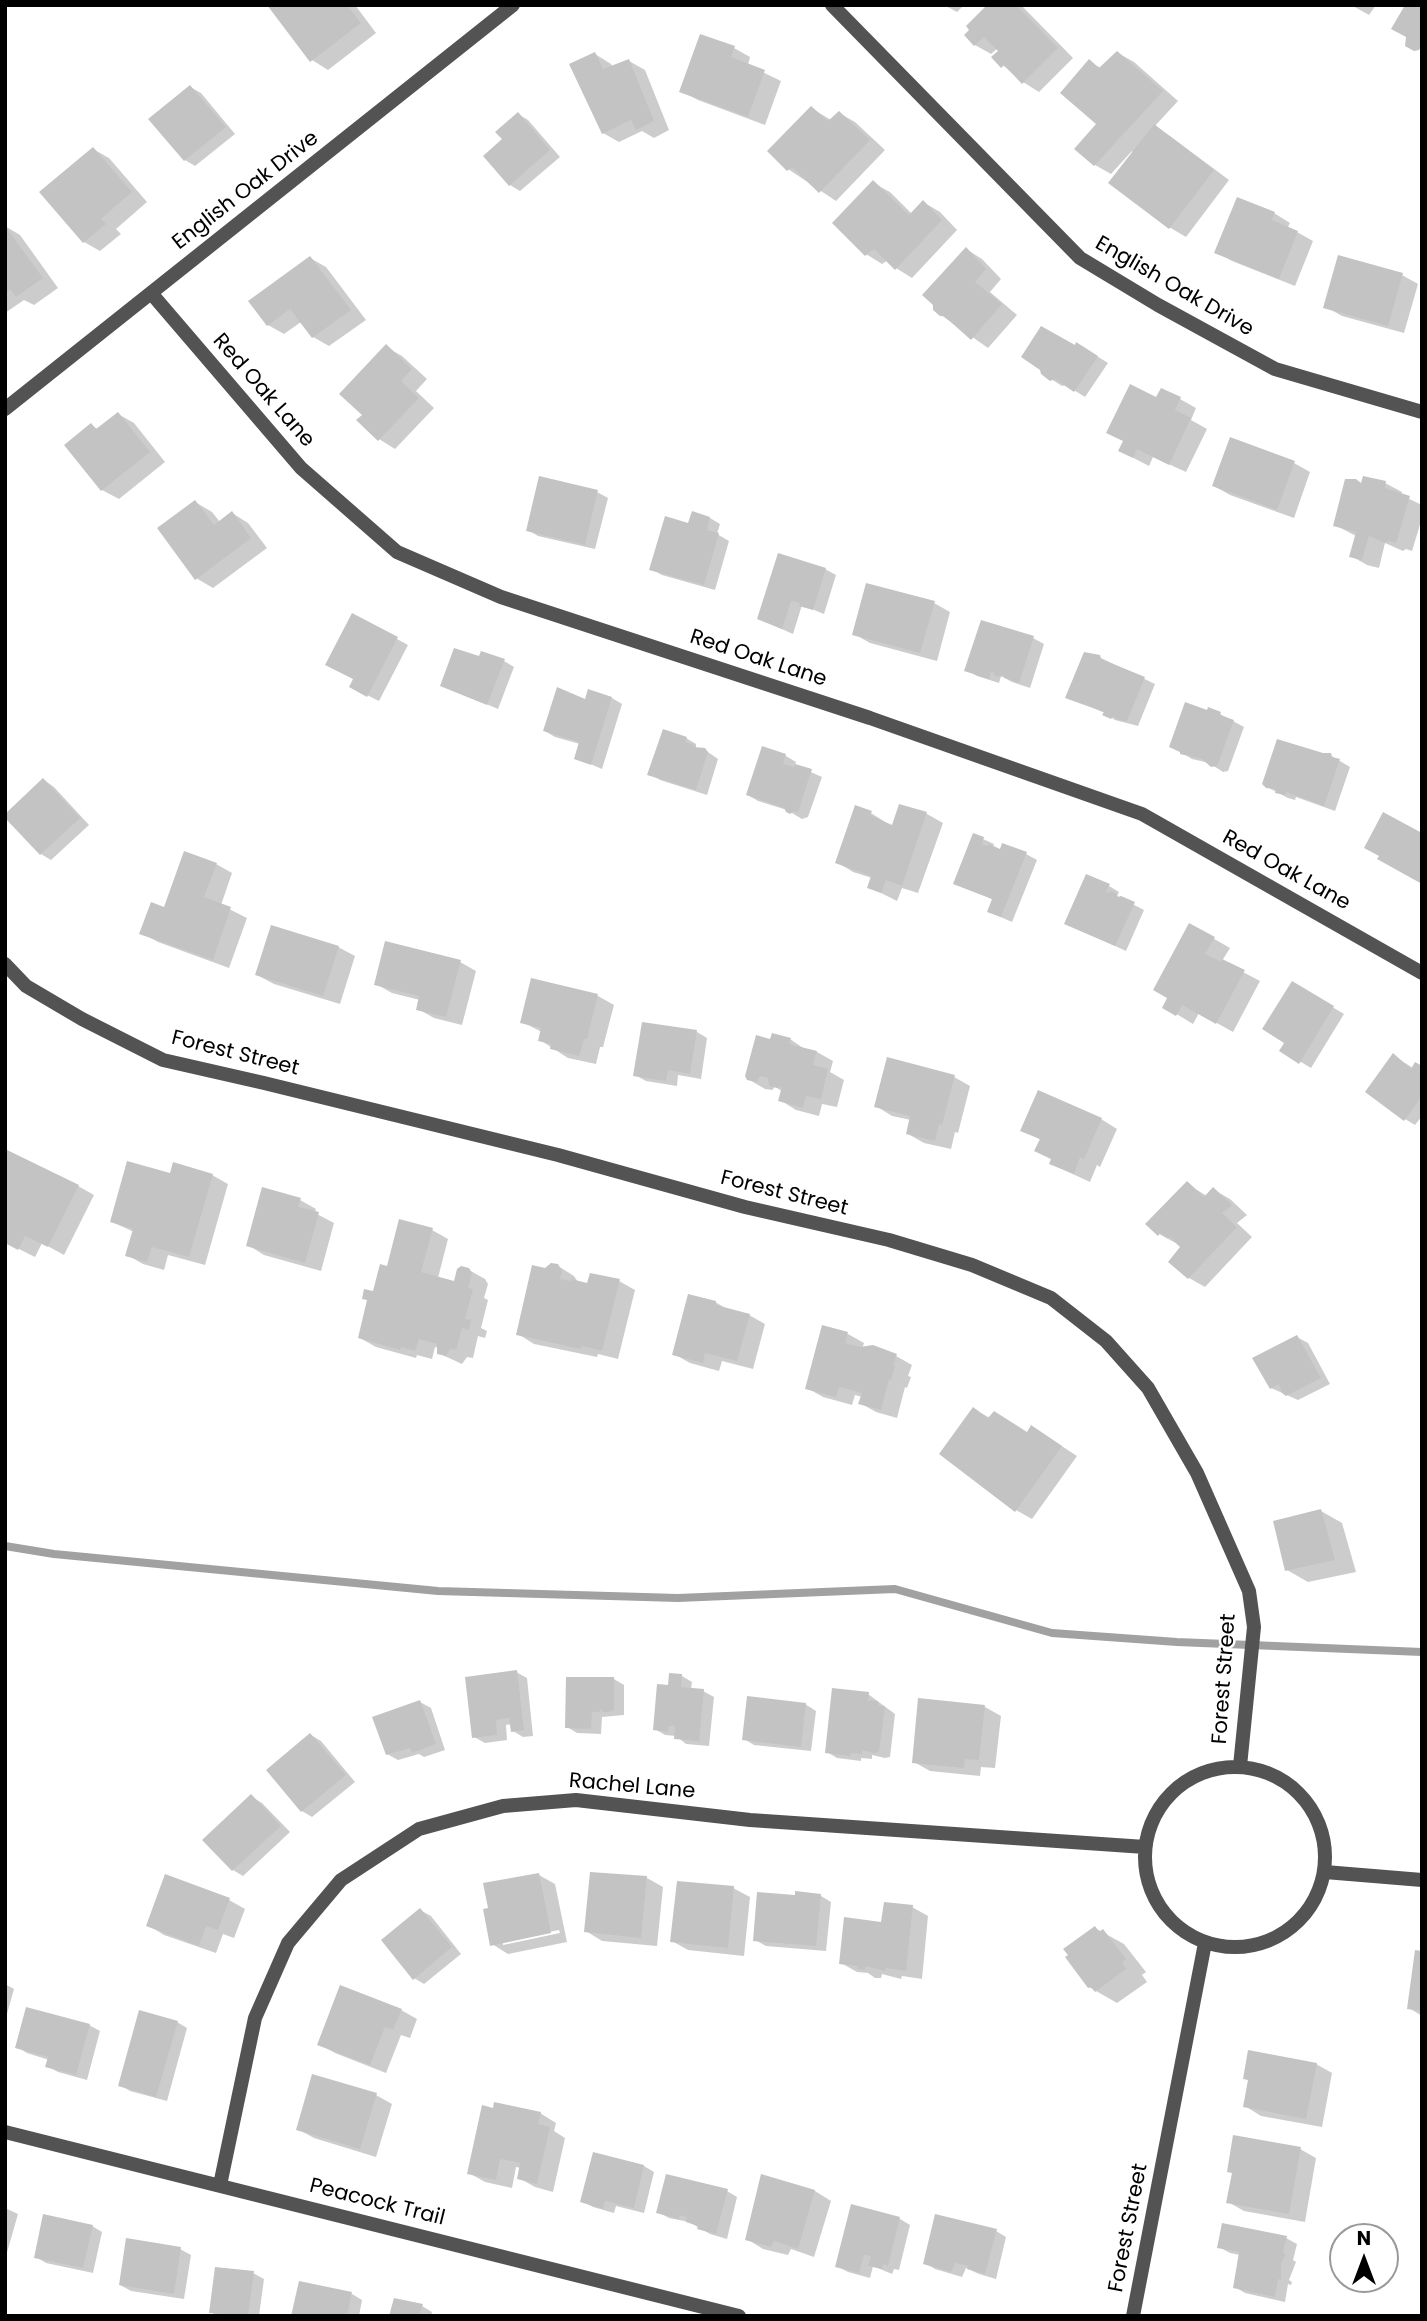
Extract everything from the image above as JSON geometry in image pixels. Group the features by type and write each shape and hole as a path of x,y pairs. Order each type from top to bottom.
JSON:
{"street":[{"name":"English Oak Drive","path":"5,409 513,5"},
{"name":"English Oak Drive","path":"832,5 1080,258 1158,305 1275,369 1422,412"},
{"name":"Red Oak Lane","path":"151,293 301,468 397,552 501,597 870,718 1142,814 1422,973"},
{"name":"Forest Street","path":"5,964 26,986 82,1019 163,1060 558,1155 745,1207 889,1240 972,1265 1051,1298 1106,1341 1148,1388 1197,1473 1249,1591 1254,1627 1240,1766"},
{"path":"1240,1766 1270,1773 1296,1789 1315,1813 1325,1841 1325,1872 1315,1901 1295,1926 1268,1942 1237,1948 1205,1943 1184,1932 1166,1916 1152,1895 1145,1872 1144,1847 1152,1821 1166,1798 1187,1780 1213,1769 1240,1766"},
{"name":"Rachel Lane","path":"220,2185 255,2018 288,1943 341,1880 419,1829 503,1806 576,1800 750,1820 1144,1847"},
{"path":"1325,1872 1422,1880"},
{"name":"Forest Street","path":"1133,2316 1205,1943"},
{"name":"Peacock Trail","path":"5,2132 739,2316"}],"building":[{"path":"267,5 347,5 361,23 310,62"},
{"path":"987,5 1016,5 1058,48 1022,84 1004,65 1001,68 991,57 998,51 984,37 974,46 964,35 969,30 966,26"},
{"path":"1405,5 1422,5 1422,46 1419,50 1414,51 1405,46 1406,37 1391,29"},
{"path":"700,34 735,46 731,57 765,70 748,117 679,92"},
{"path":"1117,51 1163,91 1094,166 1074,149 1096,124 1060,93 1089,59 1099,68"},
{"path":"595,52 603,69 629,59 654,121 636,130 631,120 602,134 569,64"},
{"path":"190,85 226,127 184,161 148,119"},
{"path":"811,106 828,121 839,111 870,140 819,193 792,167 787,171 767,151"},
{"path":"518,112 550,150 509,186 483,156 502,139 495,132"},
{"path":"1154,124 1214,170 1169,229 1108,183"},
{"path":"93,147 132,192 101,219 106,224 83,243 39,192"},
{"path":"873,180 909,215 923,200 942,220 895,270 874,249 865,256 832,223"},
{"path":"1237,197 1275,212 1272,220 1298,231 1279,279 1214,253"},
{"path":"5,226 43,278 16,297 10,289 5,293"},
{"path":"966,247 986,269 975,282 1002,304 971,340 944,316 933,310 933,305 922,295"},
{"path":"1338,255 1403,273 1388,326 1323,308"},
{"path":"310,256 351,310 312,338 290,309 267,326 248,301"},
{"path":"1041,326 1075,345 1076,342 1098,356 1074,392 1055,379 1050,381 1021,357"},
{"path":"386,344 412,369 401,381 419,398 378,441 356,420 362,415 339,394"},
{"path":"1130,384 1156,397 1161,388 1181,397 1175,410 1191,418 1169,465 1137,449 1133,458 1118,451 1123,441 1106,433"},
{"path":"118,412 150,452 101,491 64,445 91,423 96,429"},
{"path":"1230,437 1295,461 1277,510 1212,486"},
{"path":"539,476 598,490 585,545 526,531"},
{"path":"1363,476 1386,481 1385,488 1410,496 1396,543 1385,543 1369,536 1362,560 1349,557 1356,532 1333,526 1345,479 1356,479 1361,483"},
{"path":"195,500 214,525 232,511 251,538 195,580 157,528"},
{"path":"692,511 710,517 707,530 719,533 704,585 649,570 665,516 688,523"},
{"path":"778,553 826,568 813,610 791,601 782,629 757,619"},
{"path":"866,583 935,601 920,653 852,635"},
{"path":"352,613 398,637 367,697 349,687 353,679 325,665"},
{"path":"981,620 1034,636 1019,683 1003,676 995,676 993,672 989,679 964,671"},
{"path":"454,648 479,656 481,651 505,659 487,705 440,686"},
{"path":"1084,652 1100,655 1101,659 1145,677 1127,721 1113,716 1111,719 1102,715 1104,712 1065,698"},
{"path":"557,687 585,699 588,689 612,697 591,765 574,759 579,742 543,731"},
{"path":"1185,702 1207,710 1208,707 1234,720 1217,766 1211,767 1202,759 1180,754 1169,747"},
{"path":"663,729 687,737 685,742 695,745 694,747 705,748 708,752 696,790 647,775"},
{"path":"1277,739 1331,753 1332,757 1340,759 1324,806 1286,792 1285,795 1275,793 1276,789 1266,788 1262,784"},
{"path":"762,746 786,754 783,764 812,769 798,812 790,814 784,808 746,795"},
{"path":"43,778 80,818 40,855 5,818 5,814"},
{"path":"899,804 927,812 902,886 886,880 881,893 867,888 871,876 835,863 855,805 872,811 870,815 892,825"},
{"path":"1383,812 1422,833 1422,884 1377,859 1379,856 1364,848"},
{"path":"973,833 984,837 982,844 987,846 989,844 1000,849 1002,843 1027,852 1001,917 987,912 992,899 953,884"},
{"path":"184,851 217,863 204,897 231,907 213,960 139,934 151,902 164,907"},
{"path":"1086,874 1110,884 1106,892 1111,891 1118,897 1135,902 1115,946 1064,924"},
{"path":"1189,923 1215,937 1205,954 1245,970 1216,1024 1182,1005 1176,1016 1162,1008 1167,998 1153,990"},
{"path":"271,925 339,946 323,996 255,975"},
{"path":"385,941 461,960 446,1017 416,1010 419,996 374,985"},
{"path":"531,978 598,994 587,1039 584,1039 579,1056 550,1049 551,1044 538,1041 541,1028 520,1023"},
{"path":"1292,981 1334,1006 1299,1064 1279,1051 1284,1043 1262,1029"},
{"path":"642,1022 697,1030 690,1074 668,1070 666,1081 633,1076"},
{"path":"772,1033 791,1038 789,1044 817,1051 813,1065 828,1069 821,1099 806,1096 803,1108 778,1101 782,1086 769,1086 768,1078 760,1076 756,1082 747,1080 745,1076 756,1035 770,1039"},
{"path":"1393,1053 1411,1069 1415,1062 1422,1066 1422,1096 1404,1121 1365,1092"},
{"path":"887,1057 955,1075 935,1141 906,1134 910,1116 874,1107"},
{"path":"1038,1090 1102,1118 1084,1159 1080,1157 1074,1174 1049,1164 1051,1159 1034,1151 1040,1139 1020,1131"},
{"path":"5,1149 79,1185 48,1247 25,1236 18,1250 5,1243"},
{"path":"127,1161 170,1173 173,1162 213,1174 189,1257 152,1247 147,1262 125,1256 133,1229 110,1222"},
{"path":"1187,1181 1204,1197 1213,1187 1232,1205 1222,1213 1237,1227 1188,1279 1168,1262 1180,1247 1170,1237 1160,1233 1158,1236 1145,1224"},
{"path":"262,1187 301,1198 298,1207 319,1212 305,1263 246,1246"},
{"path":"399,1219 433,1228 421,1272 454,1281 457,1269 461,1266 469,1268 472,1273 468,1288 473,1289 465,1319 471,1320 469,1330 462,1328 456,1350 450,1349 446,1356 437,1354 437,1344 419,1339 415,1351 401,1347 400,1350 358,1338 367,1300 362,1299 364,1289 373,1291 380,1264 387,1266"},
{"path":"551,1263 558,1264 562,1271 560,1279 587,1283 590,1273 620,1279 602,1351 516,1335 532,1265 545,1268"},
{"path":"688,1294 750,1314 737,1361 705,1353 703,1363 672,1355"},
{"path":"822,1325 848,1332 845,1343 860,1347 873,1345 897,1354 881,1410 858,1404 862,1393 839,1387 836,1397 805,1389"},
{"path":"1297,1335 1321,1378 1286,1396 1279,1384 1270,1389 1252,1358"},
{"path":"973,1407 988,1418 994,1411 1027,1432 1031,1425 1062,1446 1015,1512 939,1454"},
{"path":"1321,1509 1335,1560 1285,1571 1273,1521"},
{"path":"517,1670 524,1730 511,1732 509,1718 496,1720 497,1735 472,1738 465,1677"},
{"path":"669,1673 682,1674 681,1687 704,1689 699,1741 674,1739 675,1726 669,1726 668,1732 653,1730 657,1684 668,1685"},
{"path":"566,1677 614,1677 614,1710 603,1712 601,1709 599,1712 592,1712 591,1729 565,1728"},
{"path":"832,1688 869,1692 868,1702 878,1701 879,1706 885,1706 879,1752 862,1750 862,1754 851,1753 850,1756 825,1753"},
{"path":"747,1696 806,1703 801,1747 742,1740"},
{"path":"918,1698 985,1705 979,1760 965,1759 964,1768 912,1763"},
{"path":"420,1700 436,1744 412,1753 410,1748 386,1755 372,1717"},
{"path":"310,1733 346,1775 301,1812 266,1770"},
{"path":"251,1794 281,1826 232,1871 202,1840"},
{"path":"590,1872 647,1876 641,1938 584,1932"},
{"path":"539,1873 551,1933 490,1946 483,1909 488,1908 483,1883"},
{"path":"165,1874 230,1898 218,1930 206,1926 199,1946 146,1926"},
{"path":"677,1881 734,1886 728,1948 670,1942"},
{"path":"795,1891 821,1894 816,1946 753,1941 757,1892 795,1895"},
{"path":"884,1902 913,1905 906,1971 886,1968 885,1971 866,1966 865,1970 857,1969 858,1966 839,1964 844,1917 881,1922"},
{"path":"420,1908 452,1947 413,1980 381,1940"},
{"path":"1095,1926 1099,1932 1103,1929 1126,1959 1122,1962 1126,1969 1095,1992 1091,1987 1088,1988 1065,1957 1068,1955 1063,1949"},
{"path":"1415,1950 1422,1951 1422,2011 1407,2009"},
{"path":"340,1985 402,2009 393,2030 385,2027 370,2065 317,2045"},
{"path":"26,2007 90,2024 76,2075 45,2067 48,2057 15,2048"},
{"path":"139,2010 178,2021 156,2097 118,2086"},
{"path":"1248,2050 1317,2063 1306,2119 1243,2107 1248,2080 1243,2079"},
{"path":"312,2074 377,2093 360,2149 296,2130"},
{"path":"494,2102 541,2112 538,2124 550,2127 537,2184 517,2179 520,2163 500,2159 496,2180 467,2174 482,2105 493,2108"},
{"path":"1233,2135 1301,2147 1289,2214 1226,2203 1232,2173 1227,2172"},
{"path":"593,2152 644,2165 634,2208 605,2201 603,2209 580,2202"},
{"path":"666,2174 728,2189 716,2234 697,2229 698,2226 686,2222 687,2217 679,2215 679,2219 656,2213"},
{"path":"761,2174 815,2190 798,2249 774,2241 771,2247 745,2240"},
{"path":"851,2204 900,2217 888,2266 883,2264 882,2269 868,2266 871,2256 864,2255 859,2273 835,2267"},
{"path":"43,2214 93,2225 83,2268 34,2258"},
{"path":"935,2214 997,2229 985,2274 955,2263 951,2272 923,2264"},
{"path":"1222,2223 1287,2236 1283,2252 1286,2255 1281,2263 1281,2280 1278,2279 1275,2297 1233,2288 1239,2252 1217,2248"},
{"path":"126,2238 181,2247 174,2294 119,2285"},
{"path":"215,2267 254,2271 248,2316 209,2313"},
{"path":"299,2281 352,2292 347,2316 291,2316"},
{"path":"394,2298 423,2304 419,2316 389,2316"}],"waterway":[{"path":"5,1546 54,1554 438,1591 678,1598 895,1589 1052,1633 1177,1642 1422,1652"}]}
